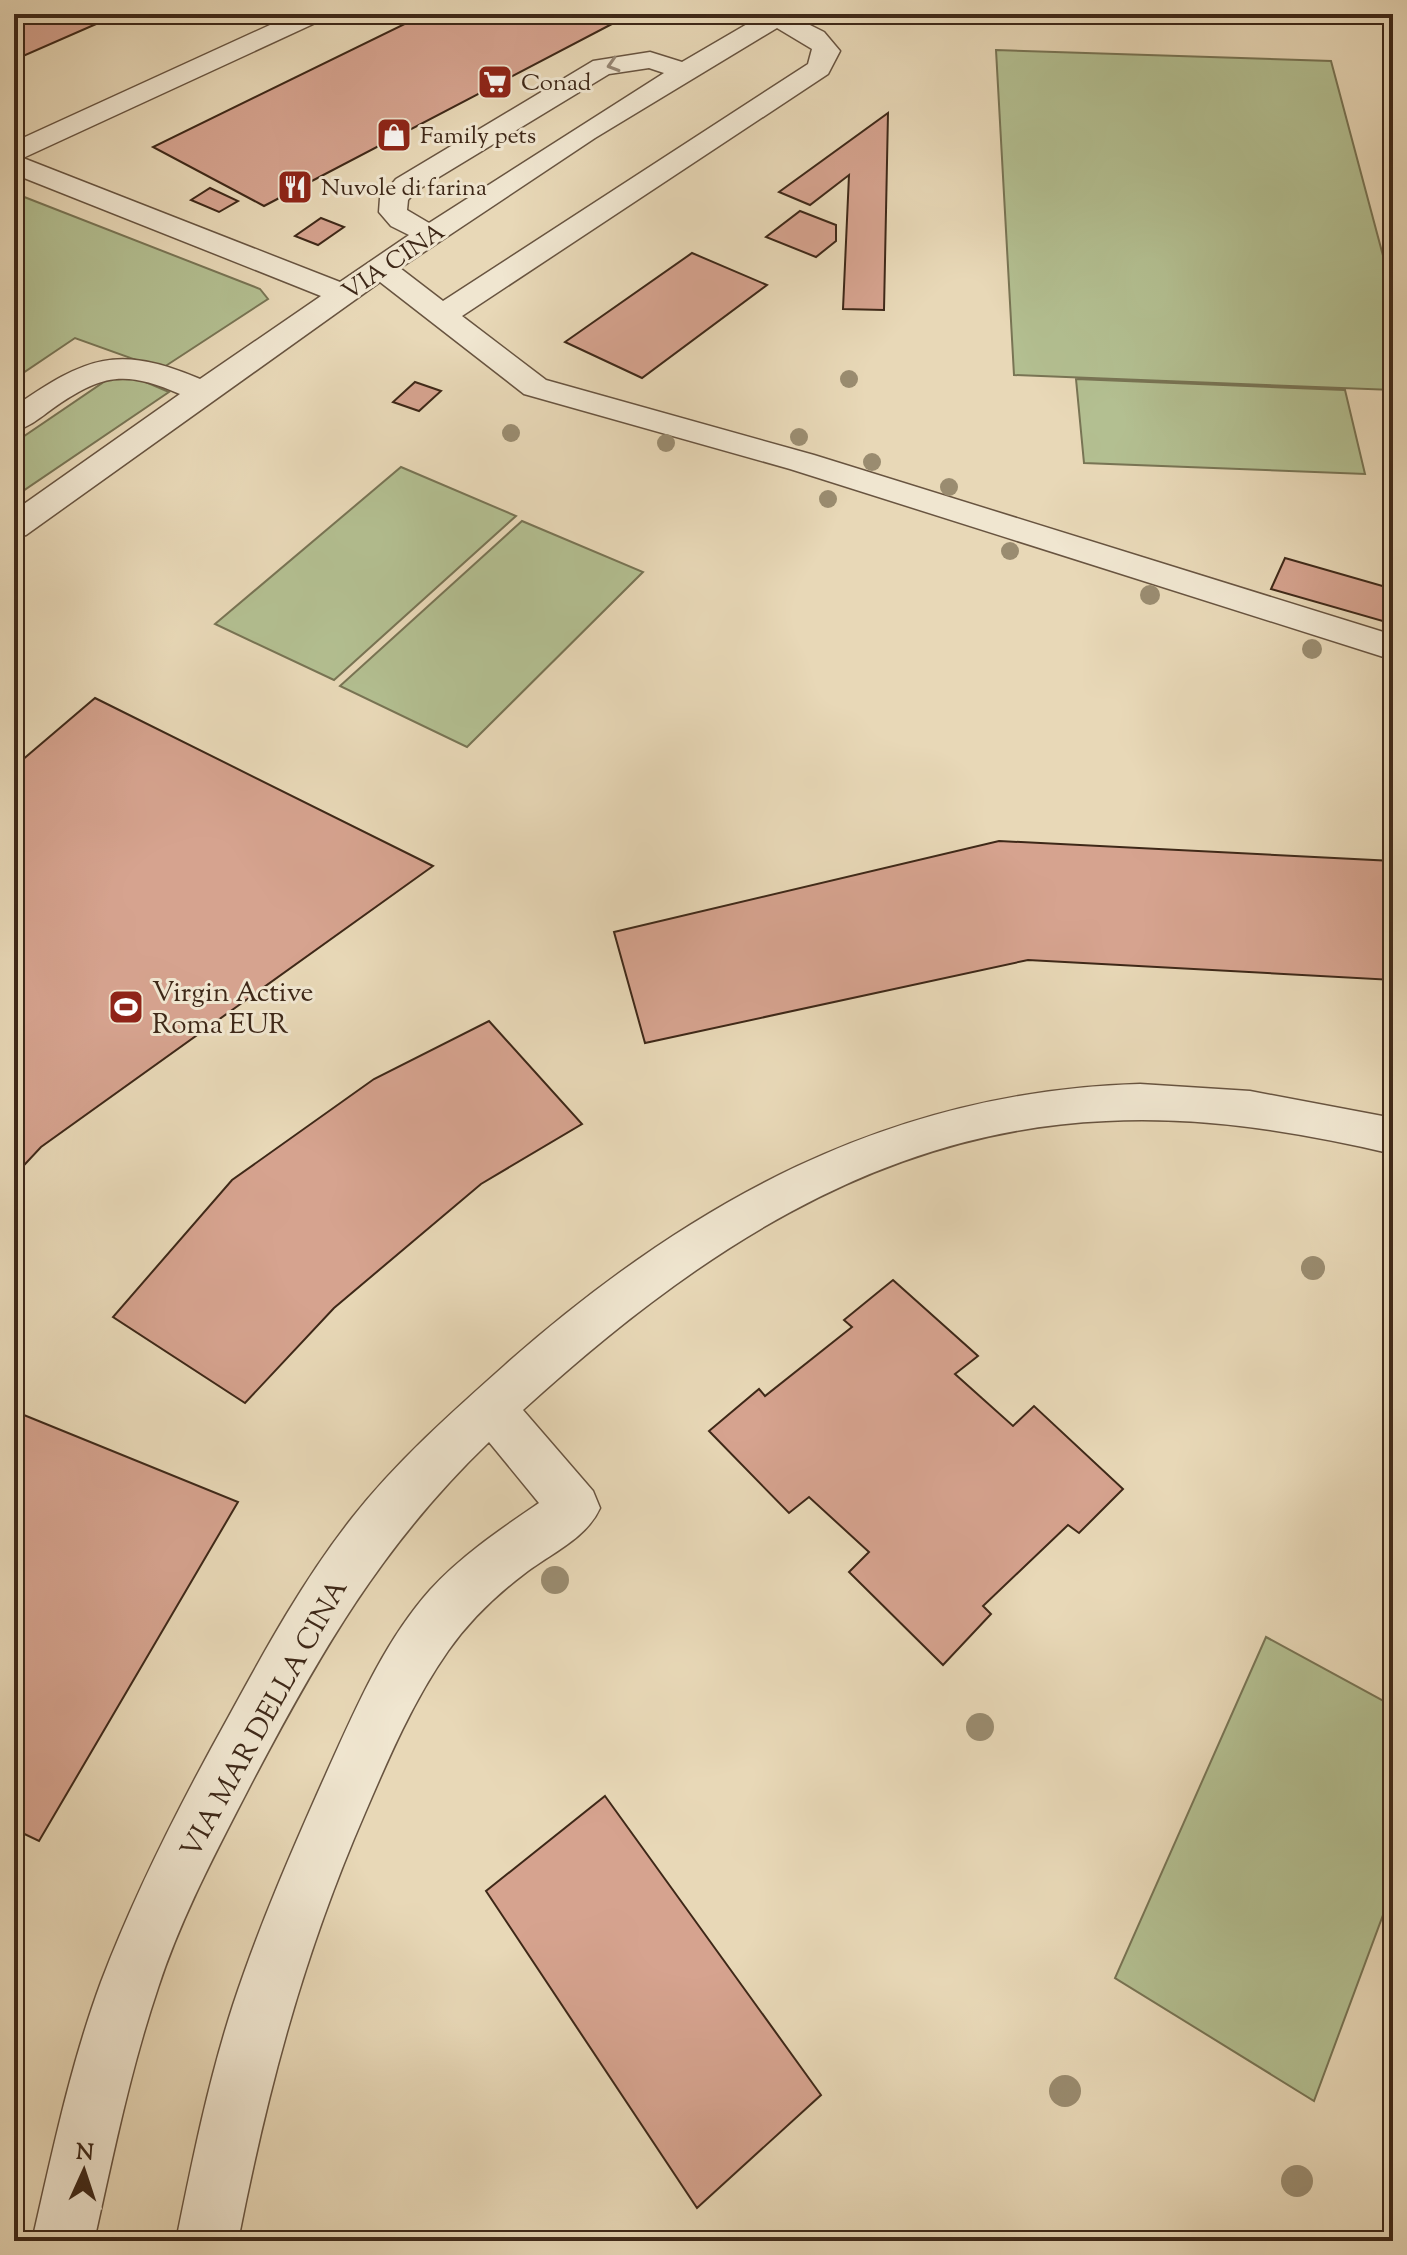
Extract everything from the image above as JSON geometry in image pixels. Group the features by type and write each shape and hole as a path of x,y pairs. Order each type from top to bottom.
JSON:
{"street":[{"path":"14,152 315,14"},
{"path":"442,315 812,74 825,59 827,51 823,43 773,16"},
{"name":"VIA CINA","path":"14,527 381,268 773,16"},
{"path":"431,235 401,220 393,212 394,198 406,185 602,67 650,60 688,72"},
{"path":"14,164 343,294"},
{"path":"381,268 535,387 802,462 1393,648"},
{"path":"14,421 84,376 109,368 148,371 204,392"},
{"name":"VIA MAR DELLA CINA","path":"63,2241 106,2064 132,1982 182,1864 219,1789 310,1622 373,1531 434,1460 619,1296 680,1254 815,1180 932,1136 1051,1108 1144,1102 1266,1110 1393,1136"},
{"path":"207,2241 230,2131 272,1977 296,1909 371,1735 414,1659 447,1610 497,1564 575,1508 491,1408"}],"green space":[{"path":"996,50 1331,61 1393,293 1393,390 1014,375"},
{"path":"14,193 260,289 268,299 161,369 75,338 14,379"},
{"path":"120,371 169,392 14,497 14,443"},
{"path":"1076,379 1345,390 1365,474 1084,463"},
{"path":"401,467 516,516 334,680 215,624"},
{"path":"522,521 643,572 467,747 340,686"},
{"path":"1266,1637 1393,1706 1393,1888 1314,2101 1115,1978"}],"building":[{"path":"14,14 119,14 14,60"},
{"path":"425,14 631,14 264,206 153,147"},
{"path":"888,113 884,310 843,309 849,175 810,205 779,192"},
{"path":"210,188 238,201 219,212 191,200"},
{"path":"800,211 836,225 836,241 816,257 766,237"},
{"path":"321,218 344,227 318,245 295,236"},
{"path":"692,253 767,285 642,378 565,342"},
{"path":"415,382 441,391 419,411 393,402"},
{"path":"1285,558 1393,589 1393,624 1271,589"},
{"name":"Virgin Active Roma EUR","path":"95,698 433,866 41,1147 14,1176 14,767"},
{"path":"999,841 1393,861 1393,980 1028,960 645,1043 614,932"},
{"path":"489,1021 582,1124 481,1184 334,1308 245,1403 113,1317 232,1180 374,1079"},
{"path":"893,1280 978,1356 955,1374 1013,1426 1034,1406 1123,1489 1079,1533 1068,1525 983,1606 991,1614 943,1665 849,1572 869,1552 809,1497 789,1513 709,1431 759,1389 765,1396 852,1327 844,1320"},
{"path":"14,1411 238,1502 39,1841 14,1829"},
{"path":"605,1796 821,2095 697,2208 486,1891"}],"place":[{"name":"Conad","path":"495,82"},
{"name":"Family pets","path":"394,135"},
{"name":"Nuvole di farina","path":"295,187"},
{"name":"Virgin Active Roma EUR","path":"126,1007"}]}
